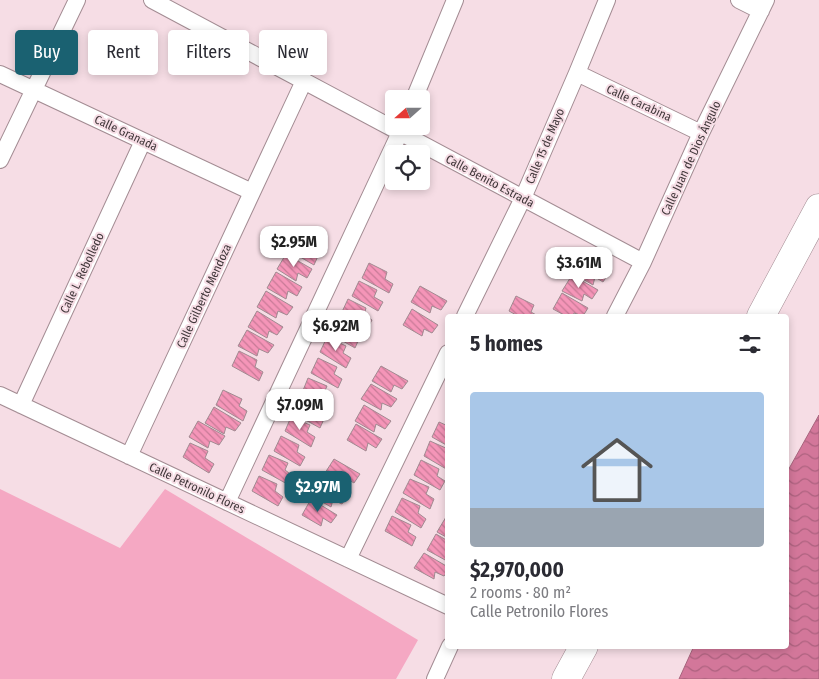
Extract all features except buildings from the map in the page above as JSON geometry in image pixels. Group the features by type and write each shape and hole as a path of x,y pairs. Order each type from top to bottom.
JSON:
{"highway":[{"path":"762,314 819,208"},
{"path":"566,679 582,649"}],"street":[{"path":"0,160 77,0"},
{"name":"Calle Benito Estrada","path":"152,0 304,81 385,121"},
{"name":"Calle 15 de Mayo","path":"466,314 522,198 577,74 607,0"},
{"path":"739,0 763,6"},
{"path":"417,90 449,2"},
{"name":"Calle Juan de Dios Ángulo","path":"616,314 643,262 701,133 763,6"},
{"name":"Calle Granada","path":"0,74 252,192"},
{"name":"Calle Carabina","path":"577,74 701,133"},
{"name":"Calle Gilberto Mendoza","path":"128,456 304,81"},
{"path":"227,502 399,135"},
{"name":"Calle Benito Estrada","path":"412,135 522,198 643,262"},
{"name":"Calle L. Rebolledo","path":"21,405 143,141"},
{"path":"348,559 445,359"},
{"name":"Calle Petronilo Flores","path":"0,395 445,605"},
{"path":"435,679 449,649"}],"shaded area":[{"path":"0,489 120,548 165,489 418,640 396,679 0,679"}],"water":[{"path":"819,415 819,679 679,679 693,649 789,649 789,469"}]}
